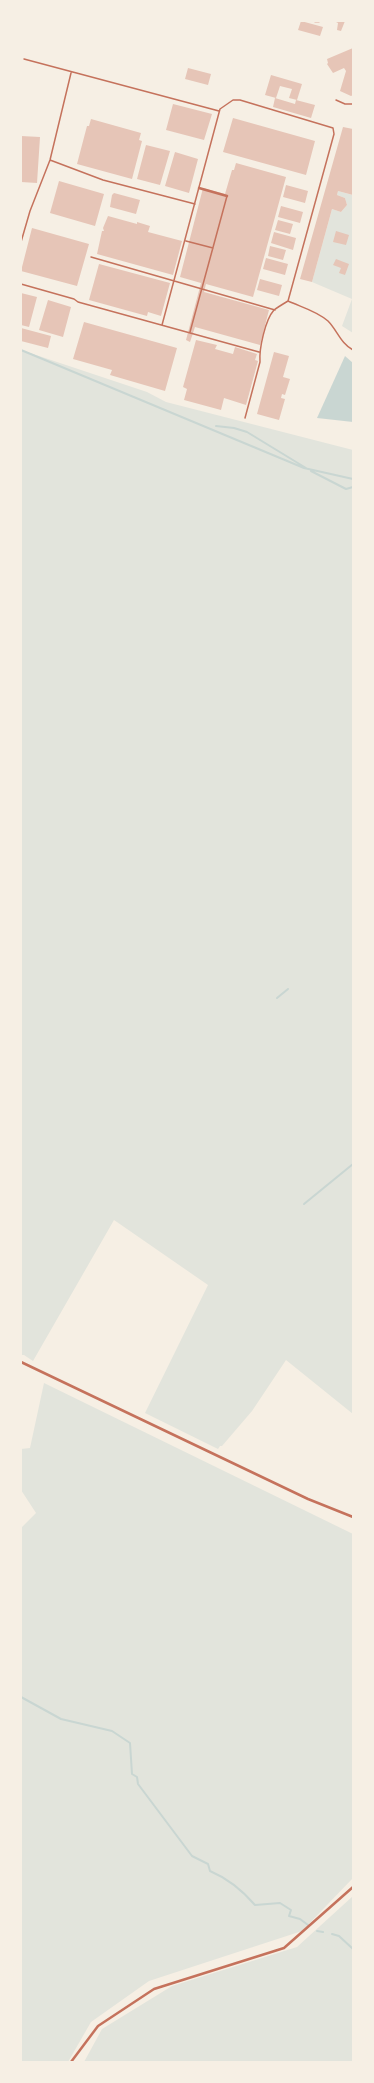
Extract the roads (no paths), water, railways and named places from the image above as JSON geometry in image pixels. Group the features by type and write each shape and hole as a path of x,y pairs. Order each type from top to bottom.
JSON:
{"street":[{"path":"199,188 227,196"},
{"path":"21,1362 308,1500 353,1517"},
{"path":"71,2062 98,2026 154,1989 284,1948 353,1887"}],"lane":[{"path":"24,59 219,111"},
{"path":"21,242 30,211 50,160 72,73"},
{"path":"162,324 219,111 230,102 236,100 329,126 334,130 288,301 275,310 269,317 260,352 260,362 245,418"},
{"path":"336,100 344,104 353,104"},
{"path":"50,160 103,180 195,204"},
{"path":"190,332 227,196"},
{"path":"185,241 213,248"},
{"path":"91,256 275,310"},
{"path":"21,284 260,352"},
{"path":"288,301 322,316 347,346 353,350"}],"waterway":[{"path":"21,350 304,468 353,479"},
{"path":"216,426 234,428 247,432 306,468"},
{"path":"311,471 346,489 353,487"},
{"path":"277,998 288,989"},
{"path":"304,1204 353,1164"},
{"path":"21,1697 61,1719 112,1731 130,1743 132,1774 137,1777 138,1784 192,1856 208,1864 210,1871 235,1885 255,1905 280,1903 291,1910 289,1916 300,1919 308,1925"},
{"path":"317,1931 323,1932"},
{"path":"332,1934 339,1936 353,1949"}]}
